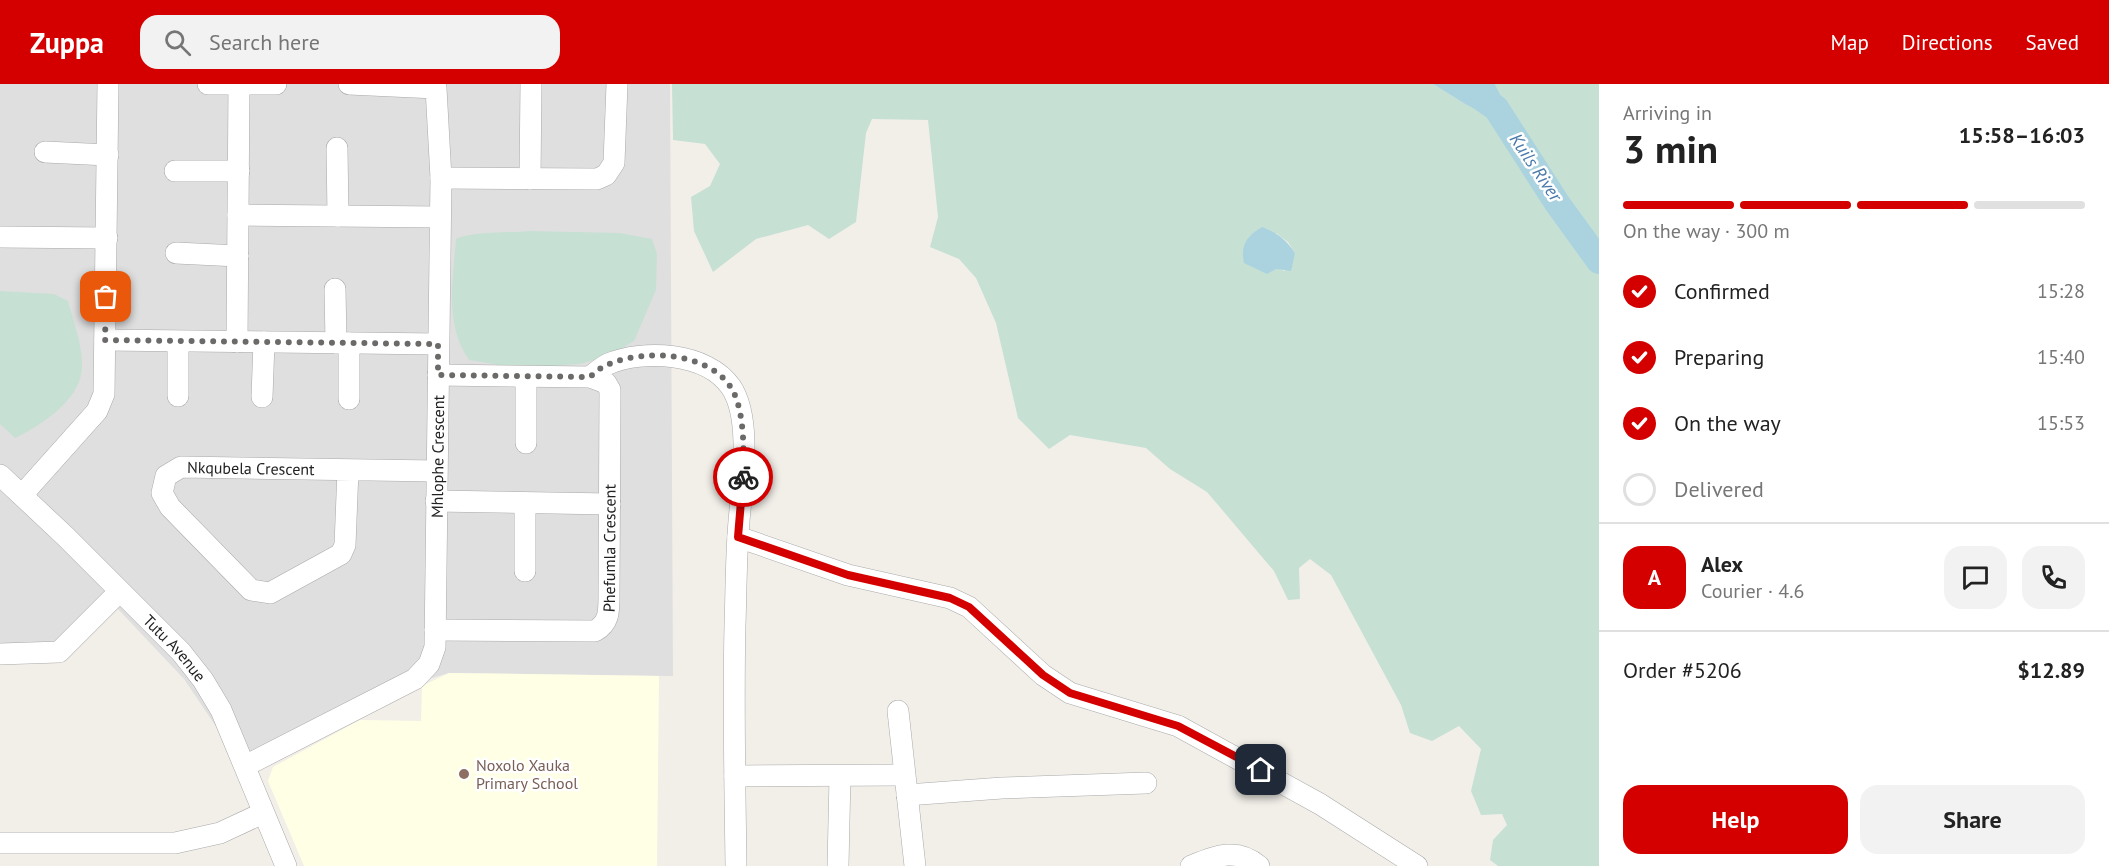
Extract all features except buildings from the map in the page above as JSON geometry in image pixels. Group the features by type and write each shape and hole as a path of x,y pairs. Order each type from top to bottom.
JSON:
{"street":[{"path":"22,495 102,404 107,238 108,84"},
{"path":"208,84 276,84"},
{"name":"Mhlophe Crescent","path":"245,766 415,679 432,657 435,630 441,178 436,88 350,84"},
{"path":"530,178 531,84"},
{"path":"441,178 597,179 609,172 614,163 617,84"},
{"path":"237,342 239,85"},
{"path":"337,148 338,216"},
{"path":"45,152 108,155"},
{"path":"175,171 238,171"},
{"path":"238,215 440,217"},
{"path":"0,237 107,238"},
{"path":"176,253 238,256"},
{"path":"335,289 349,399"},
{"path":"105,340 438,344"},
{"path":"178,342 178,396"},
{"path":"262,397 264,342"},
{"path":"438,375 590,377 609,364 662,356 689,361 708,368 731,387 742,424 744,460 738,537 736,866"},
{"path":"526,377 526,443"},
{"name":"Phefumla Crescent","path":"435,630 590,632 599,628 608,616 610,390 602,380 590,377"},
{"name":"Nkqubela Crescent","path":"348,470 345,545 341,554 270,593 257,593 242,582 170,507 162,493 166,476 182,467 436,471"},
{"name":"Tutu Avenue","path":"0,476 181,652 203,680 221,710 286,866"},
{"path":"436,501 610,504"},
{"path":"525,503 525,571"},
{"path":"738,537 848,575 950,598 969,607 1043,675 1070,693 1178,726 1320,804 1417,866"},
{"path":"0,654 59,652 119,592"},
{"path":"898,711 915,866"},
{"path":"735,776 840,776 906,785 1002,788 1146,783"},
{"path":"838,866 840,776"},
{"path":"0,843 175,843 220,833 263,813"},
{"path":"1191,866 1217,856 1234,854 1250,858 1259,866"}],"shaded area":[{"path":"0,84 670,84 673,676 449,673 399,688 246,771 184,679 118,609 65,662 0,662"},
{"path":"672,84 1433,84 1465,104 1506,106 1495,84 1599,84 1599,866 1498,866 1490,860 1493,840 1507,825 1502,814 1481,815 1471,791 1481,749 1459,726 1432,741 1410,733 1401,705 1331,575 1310,559 1299,568 1300,599 1288,600 1274,571 1207,492 1170,469 1146,448 1070,435 1049,449 1018,418 996,323 976,278 959,259 930,247 938,217 928,120 872,119 866,133 856,222 829,239 808,225 756,239 713,272 694,231 691,197 710,186 720,164 705,144 673,140","holes":["1276,233 1288,242 1295,253 1285,271 1276,268"]},
{"path":"529,231 620,233 652,239 657,254 656,290 634,341 611,355 580,364 518,368 469,360 461,346 453,317 452,286 456,239 481,233"},
{"path":"0,291 54,294 68,301 82,360 80,379 70,397 43,422 15,438 0,424"},
{"name":"Noxolo Xauka Primary School","path":"449,673 659,676 657,866 304,866 268,781 273,767 360,720 421,721 422,686"}],"water":[{"path":"1433,84 1495,84 1506,106 1495,118 1465,104"},
{"path":"1262,227 1281,237 1295,253 1291,271 1276,269 1267,274 1244,263 1243,251 1246,242"}],"waterway":[{"name":"Kuils River","path":"1461,84 1496,108 1557,203 1599,261"}],"way so far":[{"path":"106,297 105,340 438,344 438,375 590,377 609,364 626,359 662,356 679,358 708,368 731,387 742,424 743,477"}],"place":[{"name":"Noxolo Xauka Primary School","path":"464,774"}],"route":[{"path":"743,477 738,537 848,575 950,598 969,607 1043,675 1070,693 1178,726 1261,770"}]}
